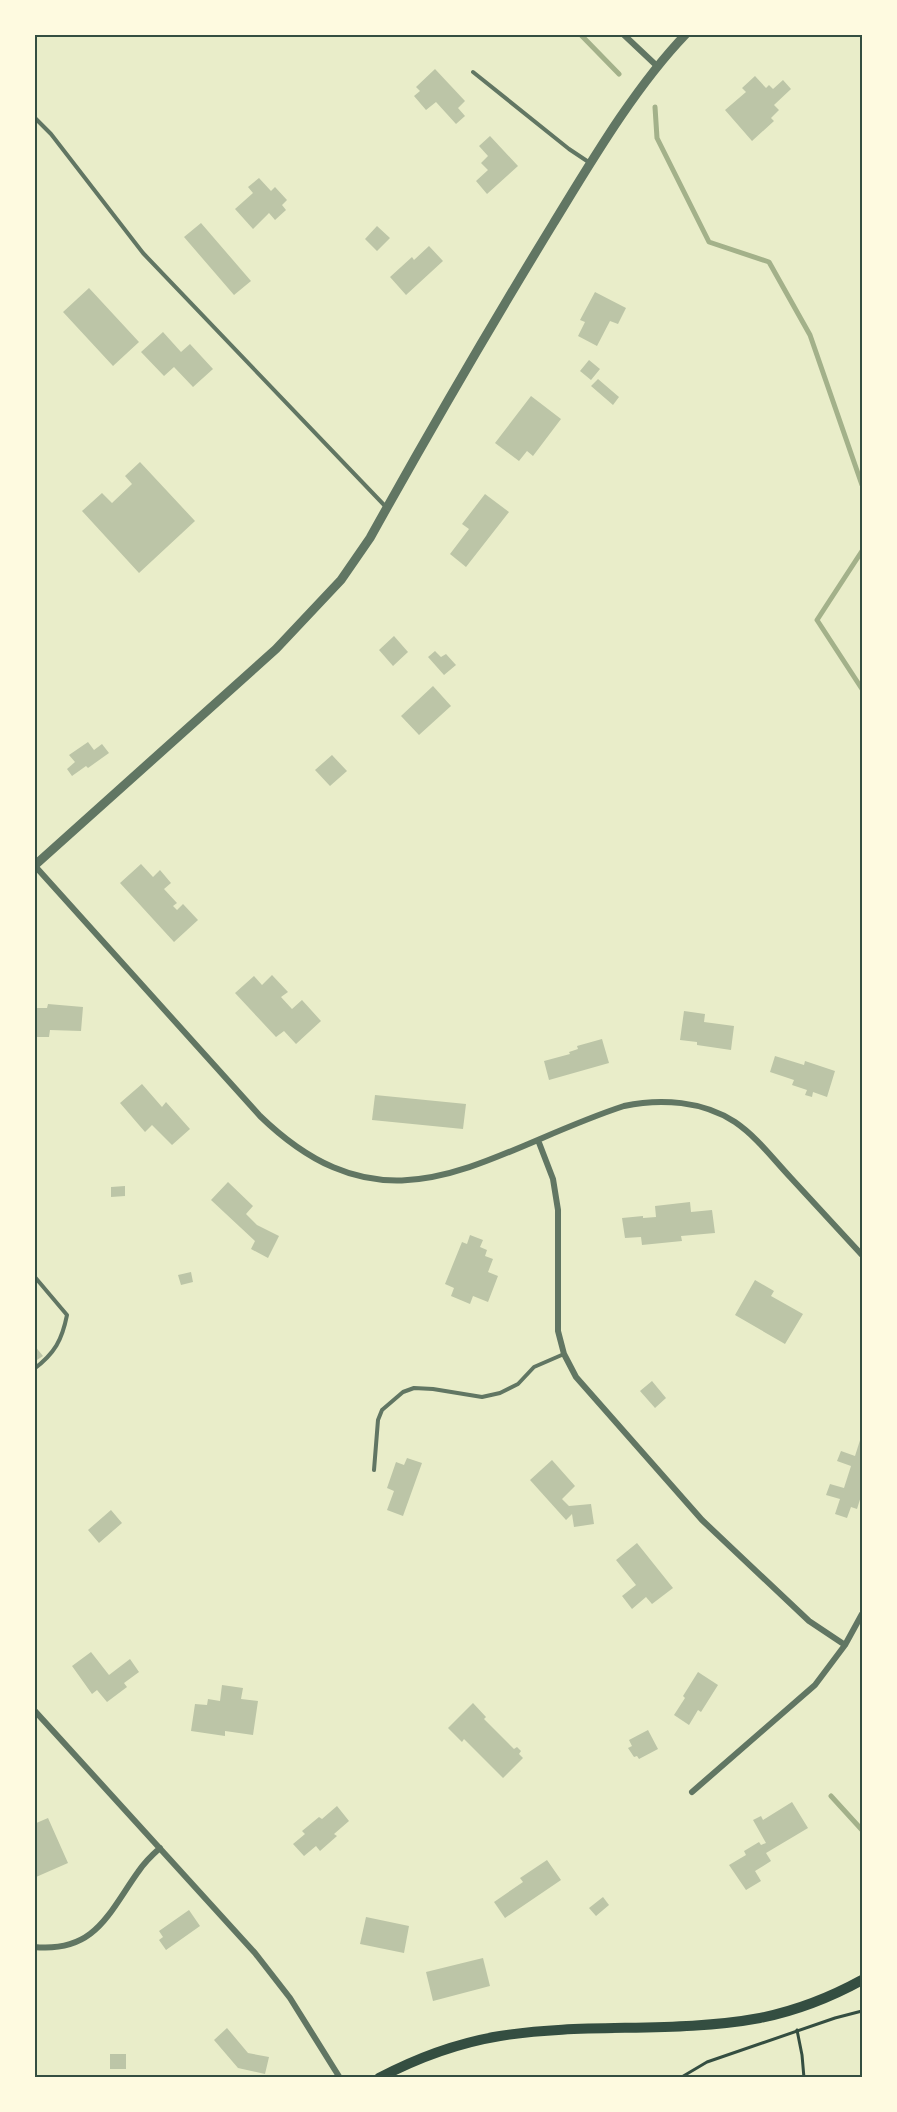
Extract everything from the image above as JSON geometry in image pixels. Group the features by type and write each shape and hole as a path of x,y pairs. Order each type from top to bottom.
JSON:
{"main road":[{"path":"379,2078 438,2052 486,2039 538,2031 695,2025 747,2020 798,2008 835,1994 862,1980"}],"street":[{"path":"623,34 658,67"},
{"path":"686,34 658,67 591,164 530,263 361,552 341,580 276,650 35,866 260,1116 291,1143 322,1163 369,1178 417,1180 463,1170 611,1110 637,1103 666,1101 710,1110 736,1123 759,1143 862,1256"},
{"path":"538,1140 549,1166 556,1194 559,1229 557,1318 560,1343 583,1387 702,1520 808,1621 845,1645"},
{"path":"692,1792 803,1697 845,1645 862,1614"},
{"path":"34,1710 267,1966 340,2078"},
{"path":"34,1947 64,1946 87,1938 106,1919 139,1870 160,1848"}],"lane":[{"path":"473,72 591,164"},
{"path":"34,117 51,134 143,252 387,508"},
{"path":"34,1276 67,1315 63,1336 49,1358 34,1369"},
{"path":"374,1470 378,1420 382,1410 403,1392 414,1388 433,1389 482,1397 500,1393 518,1384 534,1367 564,1354"}],"path":[{"path":"680,2078 707,2062 797,2030 862,2011"},
{"path":"797,2030 804,2078"}],"building":[{"path":"435,69 465,101 458,108 465,116 456,124 436,102 426,110 414,96 420,91 416,87"},
{"path":"755,76 766,88 769,85 773,89 783,80 791,89 774,105 779,110 771,118 774,121 752,141 725,110 746,92 742,88"},
{"path":"490,136 518,166 487,194 476,181 488,170 481,163 488,156 479,146"},
{"path":"259,178 271,191 275,187 287,200 282,205 286,210 275,220 269,213 253,229 235,209 253,193 248,187"},
{"path":"201,223 251,281 234,295 184,237"},
{"path":"377,226 390,238 377,251 365,239"},
{"path":"429,246 443,261 406,295 390,277 412,257 414,260"},
{"path":"89,288 139,342 113,366 63,312"},
{"path":"595,292 626,308 618,324 610,321 597,346 578,336 585,322 580,320"},
{"path":"163,332 181,352 190,344 213,369 193,387 174,367 164,376 141,352"},
{"path":"589,360 600,369 591,380 580,371"},
{"path":"598,379 619,397 613,405 591,386"},
{"path":"531,396 561,419 533,456 527,451 519,461 495,443"},
{"path":"140,462 195,521 139,573 82,511 102,493 112,503 132,484 125,476"},
{"path":"485,494 509,512 466,567 450,554 469,529 462,524"},
{"path":"394,636 408,652 393,666 379,650"},
{"path":"435,651 441,657 446,654 456,665 444,675 428,657"},
{"path":"433,686 451,706 419,735 401,716"},
{"path":"88,742 94,750 102,744 109,753 72,776 67,769 75,762 69,755"},
{"path":"332,755 347,771 330,786 315,770"},
{"path":"141,864 153,877 160,870 171,883 164,889 177,903 173,906 177,910 183,904 198,920 174,942 120,883"},
{"path":"272,975 288,992 281,997 292,1009 302,1000 321,1021 296,1044 284,1031 276,1037 235,993 254,976 262,985"},
{"path":"48,1004 83,1007 81,1031 50,1030 49,1037 34,1037 34,1008 47,1008"},
{"path":"684,1011 705,1014 704,1022 734,1026 731,1050 680,1040"},
{"path":"602,1039 609,1063 549,1080 544,1061 570,1054 569,1052 578,1049 577,1046"},
{"path":"775,1056 804,1065 805,1061 835,1071 827,1097 813,1092 812,1097 805,1095 807,1090 792,1085 794,1080 770,1072"},
{"path":"142,1084 162,1107 166,1102 190,1129 172,1145 152,1125 145,1132 120,1103"},
{"path":"375,1095 466,1104 463,1129 372,1120"},
{"path":"228,1182 253,1206 246,1214 257,1225 279,1236 268,1258 251,1249 255,1241 211,1200"},
{"path":"125,1186 125,1196 111,1197 111,1187"},
{"path":"690,1202 691,1212 712,1210 715,1233 681,1236 682,1241 642,1245 641,1237 625,1238 622,1218 656,1217 655,1206"},
{"path":"470,1235 483,1240 480,1247 487,1250 485,1256 493,1259 488,1272 498,1276 488,1302 473,1296 470,1304 451,1296 454,1288 445,1284 462,1242 467,1244"},
{"path":"191,1272 193,1282 181,1285 178,1275"},
{"path":"755,1280 774,1291 771,1296 803,1314 785,1344 735,1315"},
{"path":"34,1345 43,1356 34,1362"},
{"path":"652,1381 666,1398 655,1408 640,1391"},
{"path":"862,1434 862,1493 857,1509 851,1507 847,1518 835,1514 840,1499 826,1495 830,1484 844,1488 851,1466 837,1461 841,1451 855,1456"},
{"path":"407,1458 422,1463 403,1516 387,1510 394,1491 387,1488 396,1462 404,1465"},
{"path":"552,1460 575,1486 562,1499 569,1506 591,1504 594,1524 574,1527 572,1514 566,1520 530,1480"},
{"path":"111,1510 122,1523 99,1543 88,1530"},
{"path":"637,1543 673,1588 652,1604 646,1597 632,1609 622,1596 636,1585 616,1560"},
{"path":"91,1652 109,1675 130,1659 139,1672 124,1683 127,1687 107,1702 97,1690 92,1694 72,1666"},
{"path":"698,1672 718,1685 701,1712 698,1710 689,1725 674,1715"},
{"path":"222,1685 243,1688 241,1699 258,1701 253,1735 225,1731 225,1736 191,1731 195,1704 207,1705 208,1699 220,1701"},
{"path":"473,1703 486,1717 484,1719 514,1749 517,1747 521,1751 519,1754 523,1758 503,1778 464,1739 462,1742 448,1728"},
{"path":"648,1730 658,1749 639,1759 637,1756 634,1757 628,1748 632,1746 629,1740"},
{"path":"792,1802 808,1828 766,1853 771,1861 755,1871 761,1881 746,1890 729,1865 746,1855 744,1851 759,1842 761,1845 766,1843 753,1820 761,1816 763,1820"},
{"path":"337,1806 349,1821 320,1851 316,1846 304,1856 293,1844 305,1834 302,1831 319,1817 322,1819"},
{"path":"48,1818 68,1863 36,1877 34,1824"},
{"path":"547,1860 561,1880 505,1918 494,1902 523,1882 520,1878"},
{"path":"603,1897 609,1905 596,1916 589,1908"},
{"path":"189,1910 200,1926 166,1950 159,1940 163,1937 159,1931"},
{"path":"366,1917 409,1926 404,1953 360,1944"},
{"path":"483,1958 490,1986 433,2001 426,1972"},
{"path":"227,2028 248,2053 269,2057 265,2074 238,2068 214,2040"},
{"path":"110,2054 126,2054 126,2069 110,2069"}],"waterway":[{"path":"580,34 619,74"},
{"path":"655,107 657,138 709,242 769,262 810,335 862,485"},
{"path":"862,551 817,620 862,689"},
{"path":"831,1796 862,1830"}]}
